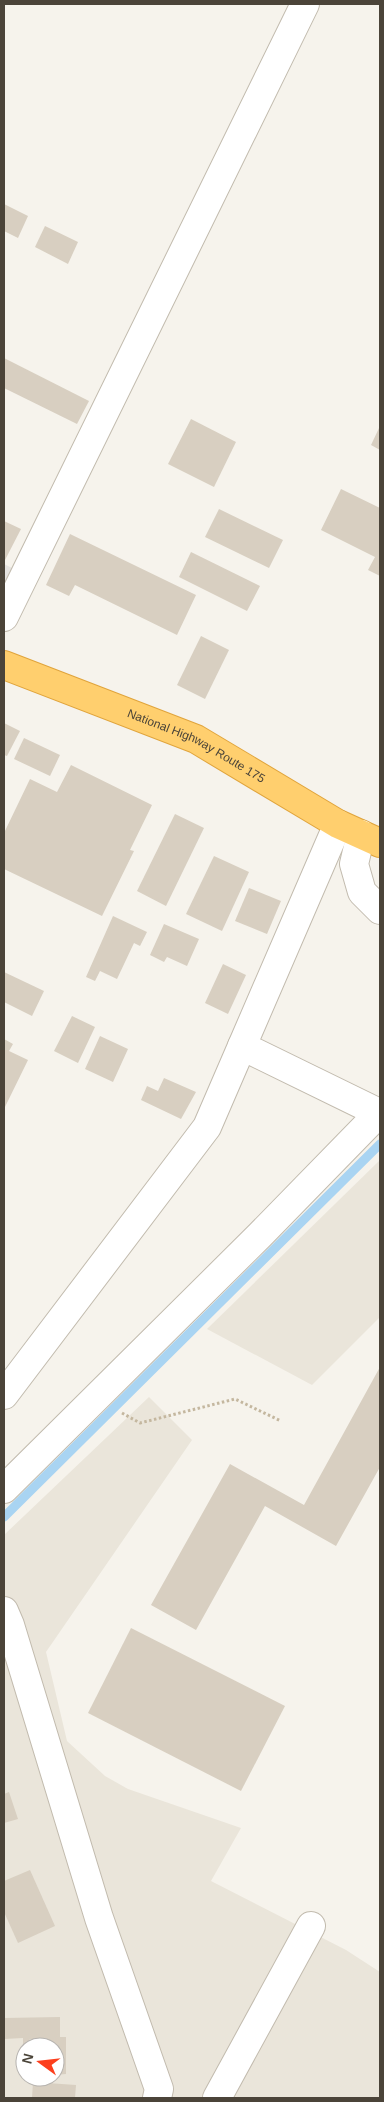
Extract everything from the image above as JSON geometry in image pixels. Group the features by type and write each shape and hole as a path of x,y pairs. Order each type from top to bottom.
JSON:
{"highway":[{"name":"National Highway Route 175","path":"4,664 196,739 360,834"}],"street":[{"path":"4,616 305,4"},
{"path":"360,834 354,864 362,892 380,910"},
{"path":"4,1395 207,1127 242,1046 360,834"},
{"path":"4,1489 260,1235 379,1112 242,1046"},
{"path":"4,1611 40,1721 99,1918 159,2089 157,2098"},
{"path":"217,2098 311,1926"}],"path":[{"path":"140,1423 235,1399 281,1420"}],"shaded area":[{"path":"4,564 12,568 4,586"},
{"path":"380,1160 380,1317 312,1385 207,1329"},
{"path":"149,1397 192,1440 46,1652 67,1741 105,1776 128,1789 241,1828 211,1881 346,1950 380,1972 380,2098 4,2098 4,1535"}],"building":[{"path":"4,204 28,216 18,238 4,231"},
{"path":"45,226 78,242 68,264 35,247"},
{"path":"4,358 89,401 77,424 4,388"},
{"path":"191,419 236,442 214,487 168,464"},
{"path":"380,426 380,450 371,445"},
{"path":"341,489 380,508 380,576 368,570 375,557 321,530"},
{"path":"219,509 283,540 269,568 205,537"},
{"path":"4,521 21,529 4,562"},
{"path":"70,534 196,595 177,635 75,585 69,596 46,585"},
{"path":"191,552 260,586 247,611 179,577"},
{"path":"201,636 229,650 205,699 177,685"},
{"path":"4,723 20,731 7,756 4,755"},
{"path":"24,738 60,755 50,776 14,759"},
{"path":"71,765 152,805 130,850 134,851 102,916 4,869 4,833 30,779 57,792"},
{"path":"175,814 204,828 166,906 137,891"},
{"path":"214,856 249,872 222,931 186,914"},
{"path":"249,888 281,901 267,934 235,921"},
{"path":"113,916 147,932 140,946 134,943 117,979 100,971 95,981 86,977"},
{"path":"164,924 199,939 187,966 167,957 164,962 150,955"},
{"path":"223,964 246,975 228,1014 205,1003"},
{"path":"4,972 44,991 32,1016 4,1002"},
{"path":"72,1016 95,1027 78,1063 54,1051"},
{"path":"100,1036 128,1049 113,1082 85,1069"},
{"path":"4,1039 13,1044 9,1051 28,1060 4,1109"},
{"path":"164,1078 196,1092 181,1119 141,1100 147,1086 158,1091"},
{"path":"380,1367 380,1467 336,1546 265,1506 196,1630 151,1605 230,1464 304,1505"},
{"path":"131,1628 285,1706 241,1791 88,1713"},
{"path":"9,1792 18,1819 4,1823 4,1794"},
{"path":"30,1870 55,1926 18,1943 4,1912 4,1881"},
{"path":"60,2017 60,2037 15,2037 4,2039 4,2018"},
{"path":"65,2037 66,2037 65,2074"},
{"path":"76,2085 75,2098 32,2098 33,2087"}],"waterway":[{"path":"4,1517 380,1144"}]}
